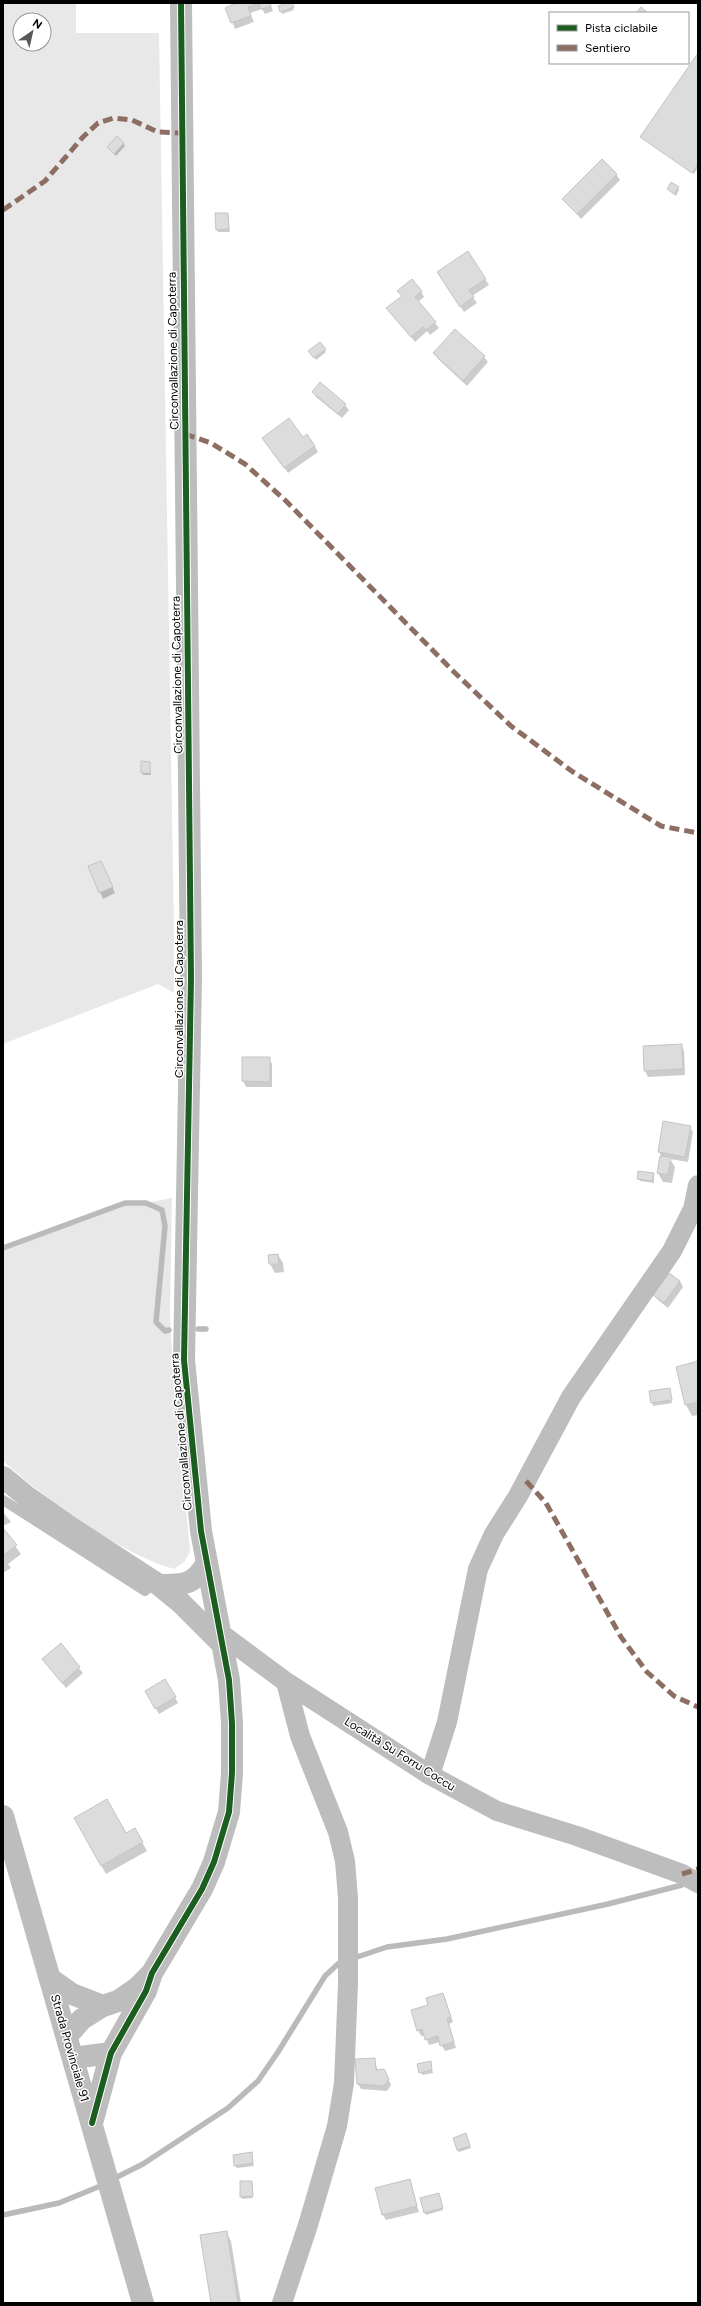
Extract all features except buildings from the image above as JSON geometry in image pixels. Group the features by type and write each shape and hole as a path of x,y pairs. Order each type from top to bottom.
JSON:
{"street":[{"name":"Circonvallazione di Capoterra","path":"152,1973 202,1889 221,1841 229,1812 232,1773 232,1722 228,1673 201,1531 184,1360 191,978 181,3"},
{"path":"430,1775 447,1722 478,1569 494,1534 518,1496 571,1397 672,1251 693,1209 698,1185"},
{"path":"3,1477 26,1496 70,1527 156,1583 221,1639"},
{"path":"156,1583 191,1582 200,1575 207,1562"},
{"name":"Località Su Forru Coccu","path":"221,1639 249,1654 286,1682 430,1775 497,1810 577,1836 682,1874 698,1883"},
{"path":"228,1673 239,1657 249,1654"},
{"path":"282,2303 308,2225 337,2126 344,2083 348,1984 348,1898 343,1854 338,1832 300,1736 286,1682"},
{"name":"Strada Provinciale 91","path":"3,1816 52,1980 143,2303"},
{"path":"67,2036 82,2019 103,2006 118,2001 136,1988 152,1973"},
{"path":"92,2123 111,2053 146,1991 152,1973"},
{"path":"52,1980 72,1994 103,2006"},
{"path":"73,2058 111,2053"}],"lane":[{"path":"3,1500 145,1591 156,1583"}],"shaded area":[{"path":"3,3 76,3 76,33 159,33 174,993 158,984 3,1044"},
{"path":"172,1198 170,1315 190,1552 184,1562 174,1569 153,1562 131,1551 84,1524 40,1492 3,1461 3,1248 125,1203 146,1203"}],"waterway":[{"path":"3,1248 125,1203 146,1203 162,1210 165,1226 156,1322 165,1331 169,1330"},
{"path":"198,1329 206,1329"},
{"path":"117,2177 143,2164 228,2108 258,2081 278,2052 325,1976 339,1963 387,1947 447,1939 608,1904 682,1885"},
{"path":"3,2215 59,2203 98,2187"}],"marked path":[{"path":"3,210 45,181 83,137 98,123 114,118 132,120 158,132 182,133"},
{"path":"185,434 211,443 245,464 286,501 454,672 511,726 573,772 661,826 698,833"},
{"path":"526,1481 546,1503 621,1637 647,1672 674,1696 698,1707"},
{"path":"682,1874 698,1869"}],"cycle path":[{"path":"92,2123 111,2053 146,1991 152,1973 202,1889 214,1862 229,1812 232,1773 232,1723 229,1680 201,1531 184,1360 191,978 181,3"}]}
